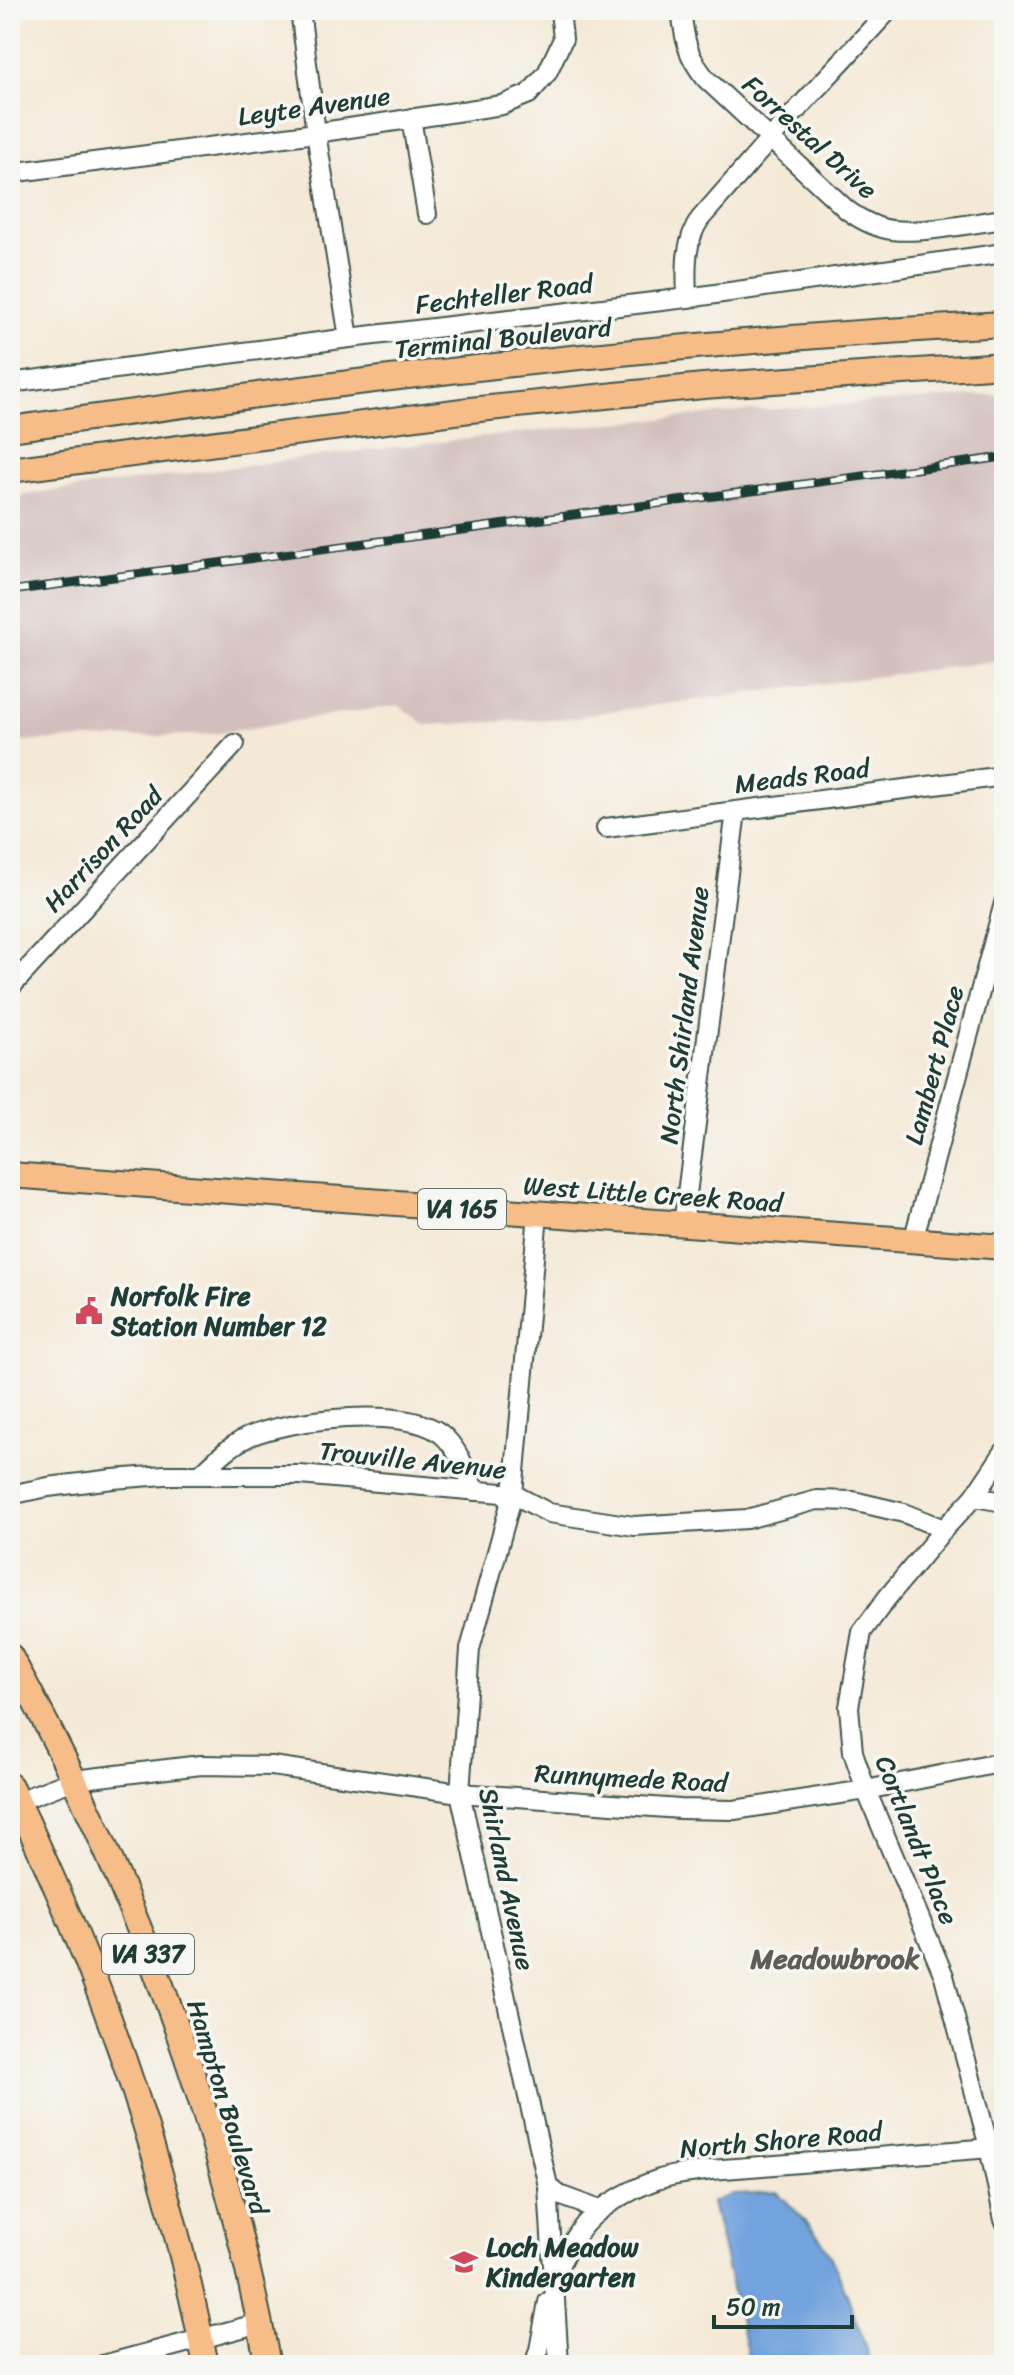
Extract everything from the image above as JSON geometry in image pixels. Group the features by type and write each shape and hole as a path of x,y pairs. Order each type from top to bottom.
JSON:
{"main road":[{"name":"Terminal Boulevard","path":"10,429 517,363 810,336 1004,324"},
{"path":"10,470 470,410 703,386 1004,365"},
{"name":"West Little Creek Road","path":"10,1175 1004,1247"},
{"name":"Hampton Boulevard","path":"10,1656 74,1780 140,1932 175,2026 213,2144 268,2365"},
{"name":"VA 337","path":"14,1794 70,1919 107,2012 140,2110 169,2207 206,2365"}],"street":[{"path":"300,10 349,338"},
{"name":"Leyte Avenue","path":"10,173 502,105 529,94 547,73 563,39 560,10"},
{"name":"Forrestal Drive","path":"681,10 691,61 706,79 847,210 876,227 893,231 1004,219"},
{"path":"687,298 691,232 771,138 889,10"},
{"path":"411,118 427,214"},
{"name":"Fechteller Road","path":"10,383 349,338 687,298 1004,253"},
{"name":"Harrison Road","path":"10,988 235,744"},
{"name":"Meads Road","path":"606,828 1004,776"},
{"name":"North Shirland Avenue","path":"683,1225 736,811"},
{"name":"Lambert Place","path":"913,1241 1004,903"},
{"name":"Shirland Avenue","path":"538,1214 513,1494 470,1649 460,1793 548,2186 559,2365"},
{"path":"200,1475 221,1454 247,1438 285,1425 354,1418 406,1421 430,1428 445,1437 475,1491"},
{"name":"Cortlandt Place","path":"1004,1452 974,1497 944,1529 862,1632 849,1707 853,1752 944,1976 996,2147 1004,2220"},
{"name":"Trouville Avenue","path":"10,1495 105,1479 300,1475 513,1494 549,1513 634,1526 747,1519 817,1500 853,1501 904,1513 944,1529"},
{"path":"974,1497 1004,1502"},
{"name":"Runnymede Road","path":"14,1794 74,1780 201,1765 272,1766 460,1793 734,1810 866,1790 1004,1762"},
{"name":"North Shore Road","path":"534,2365 553,2275 568,2248 586,2222 631,2192 666,2177 711,2170 996,2147"},
{"path":"548,2186 559,2195 600,2210"},
{"path":"103,2365 260,2323"}],"shaded area":[{"path":"1004,394 1004,660 575,718 426,725 398,705 212,734 10,742 10,497 342,453 593,425"}],"water":[{"path":"777,2192 813,2229 830,2255 871,2365 750,2365 712,2202 733,2194"}],"railway":[{"path":"10,591 1004,457"}],"place":[{"name":"Norfolk Fire Station Number 12","path":"89,1311"},
{"name":"Loch Meadow Kindergarten","path":"464,2262"}],"district":[{"name":"Meadowbrook","path":"835,1958"}]}
